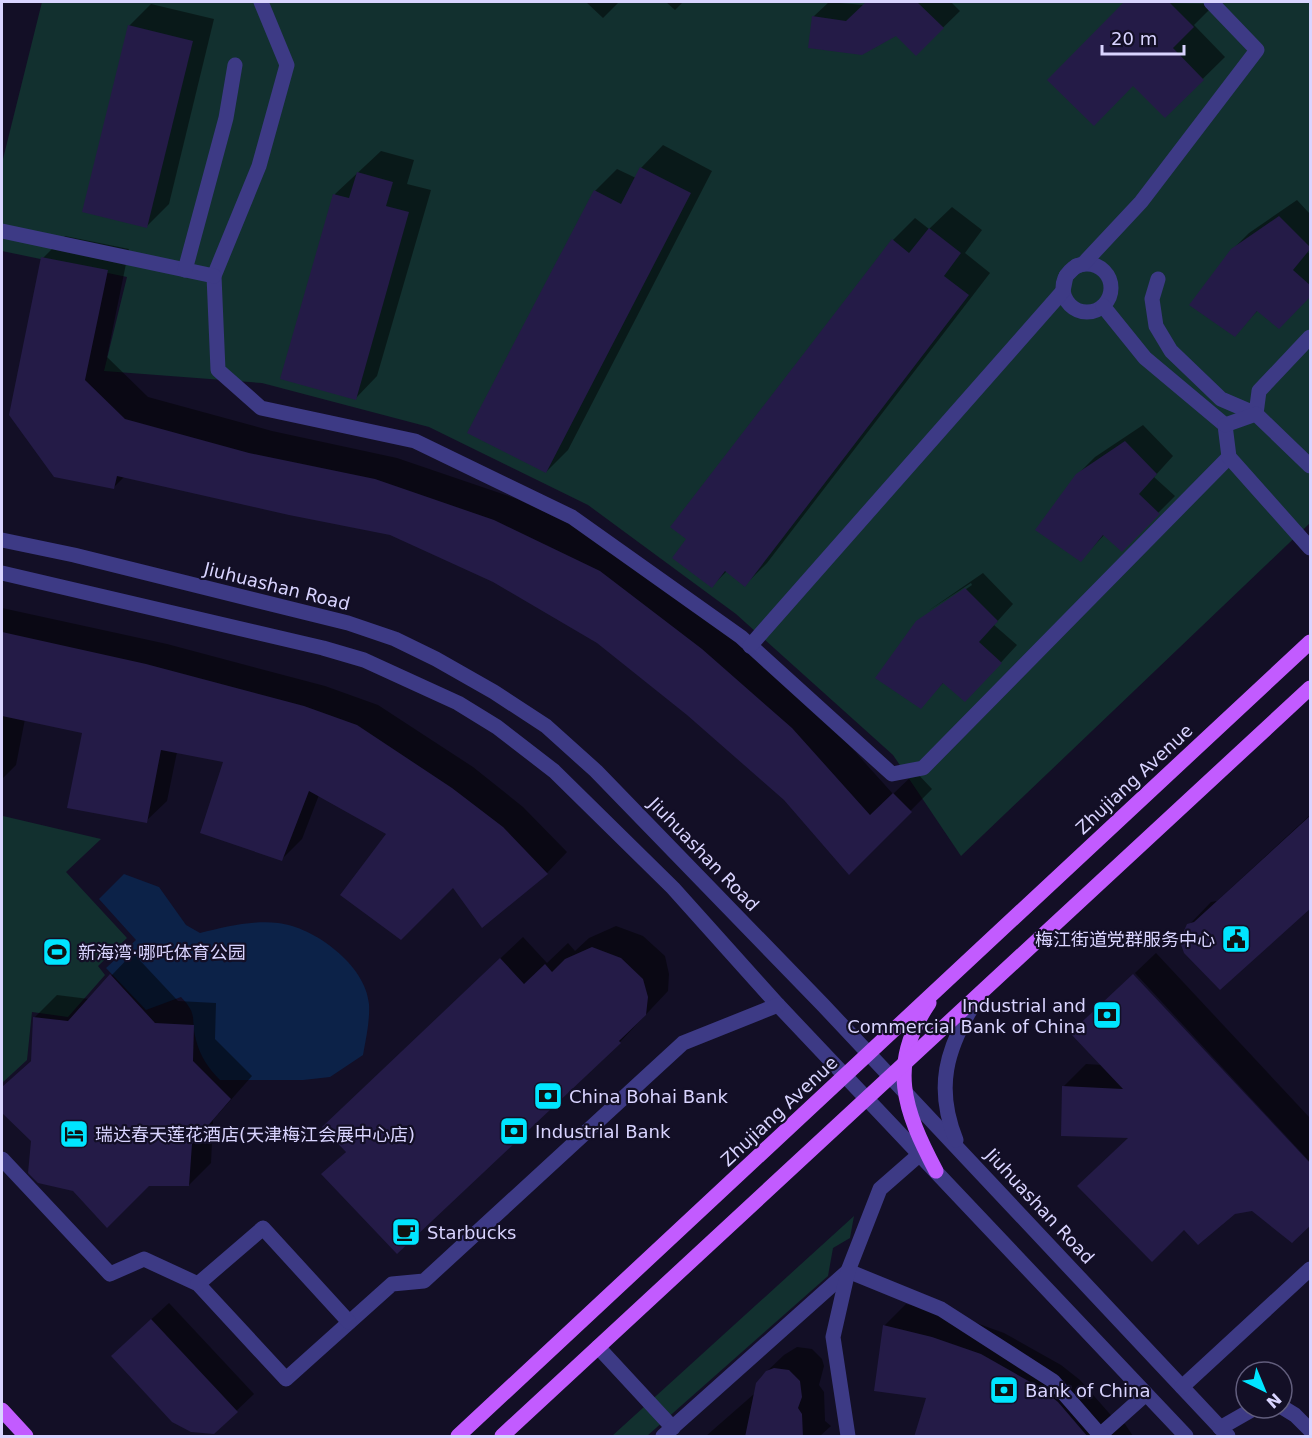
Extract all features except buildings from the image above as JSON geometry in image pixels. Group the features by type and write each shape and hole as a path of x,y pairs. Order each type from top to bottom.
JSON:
{"main road":[{"name":"Zhujiang Avenue","path":"458,1437 845,1077 951,974 1311,642"},
{"path":"502,1437 1311,688"},
{"path":"936,1171 909,1117 903,1089 904,1064 909,1041 920,1018 951,974"},
{"path":"2,1410 26,1437"}],"street":[{"path":"261,2 287,65 259,166 214,276 218,370 261,408 415,441 572,517 750,646 892,774 923,768 1229,457"},
{"path":"1083,264 1100,267 1110,279 1110,296 1103,306 1092,312 1076,310 1065,298 1063,291 1066,276 1083,264 1141,202 1257,50 1211,2"},
{"path":"185,270 226,118 235,65"},
{"path":"2,231 214,276"},
{"path":"1158,279 1152,299 1156,326 1171,351 1221,399 1256,414 1311,466"},
{"path":"750,646 1063,291"},
{"path":"1103,306 1145,358 1225,425 1229,457 1311,548"},
{"path":"1256,414 1260,391 1311,337"},
{"path":"1225,425 1256,414"},
{"name":"Jiuhuashan Road","path":"2,540 74,555 348,622 395,639 494,692 546,726 596,771 869,1053 1224,1432"},
{"path":"2,573 323,648 364,660 458,703 497,727 554,771 673,888 777,1005 921,1154 1186,1437"},
{"path":"960,1149 948,1120 944,1080 954,1042 980,994"},
{"path":"2,1159 110,1274 144,1259 198,1284 286,1379 392,1284 424,1281 683,1044 777,1005"},
{"path":"848,1437 833,1337 848,1271 880,1189 921,1154"},
{"path":"198,1284 263,1228 349,1322"},
{"path":"1182,1387 1311,1269"},
{"path":"848,1271 941,1309 1053,1381 1101,1436 1146,1394"},
{"path":"598,1347 668,1432 848,1271"},
{"path":"1294,1414 1311,1430"},
{"path":"1224,1432 1240,1420"}],"green space":[{"path":"42,2 1310,2 1310,523 961,856 893,755 736,614 588,505 429,427 262,383 104,371 127,277 2,251 2,163"},
{"name":"新海湾·哪吒体育公园","path":"3,816 101,839 66,872 127,938 98,966 105,975 68,1017 32,1012 27,1060 2,1083"},
{"path":"854,1216 850,1238 833,1248 828,1276 647,1436 612,1436"}],"water":[{"path":"124,874 159,887 186,925 200,933 248,923 278,923 307,932 336,950 359,975 366,989 369,1017 363,1055 330,1077 303,1080 220,1080 202,1057 194,1033 192,1013 181,997 146,1010 106,968 136,940 99,899"}],"place":[{"name":"梅江街道党群服务中心","path":"1236,939"},
{"name":"新海湾·哪吒体育公园","path":"57,952"},
{"name":"Industrial and Commercial Bank of China","path":"1107,1015"},
{"name":"China Bohai Bank","path":"548,1096"},
{"name":"Industrial Bank","path":"514,1131"},
{"name":"瑞达春天莲花酒店(天津梅江会展中心店)","path":"74,1134"},
{"name":"Starbucks","path":"406,1232"},
{"name":"Bank of China","path":"1004,1390"}]}
